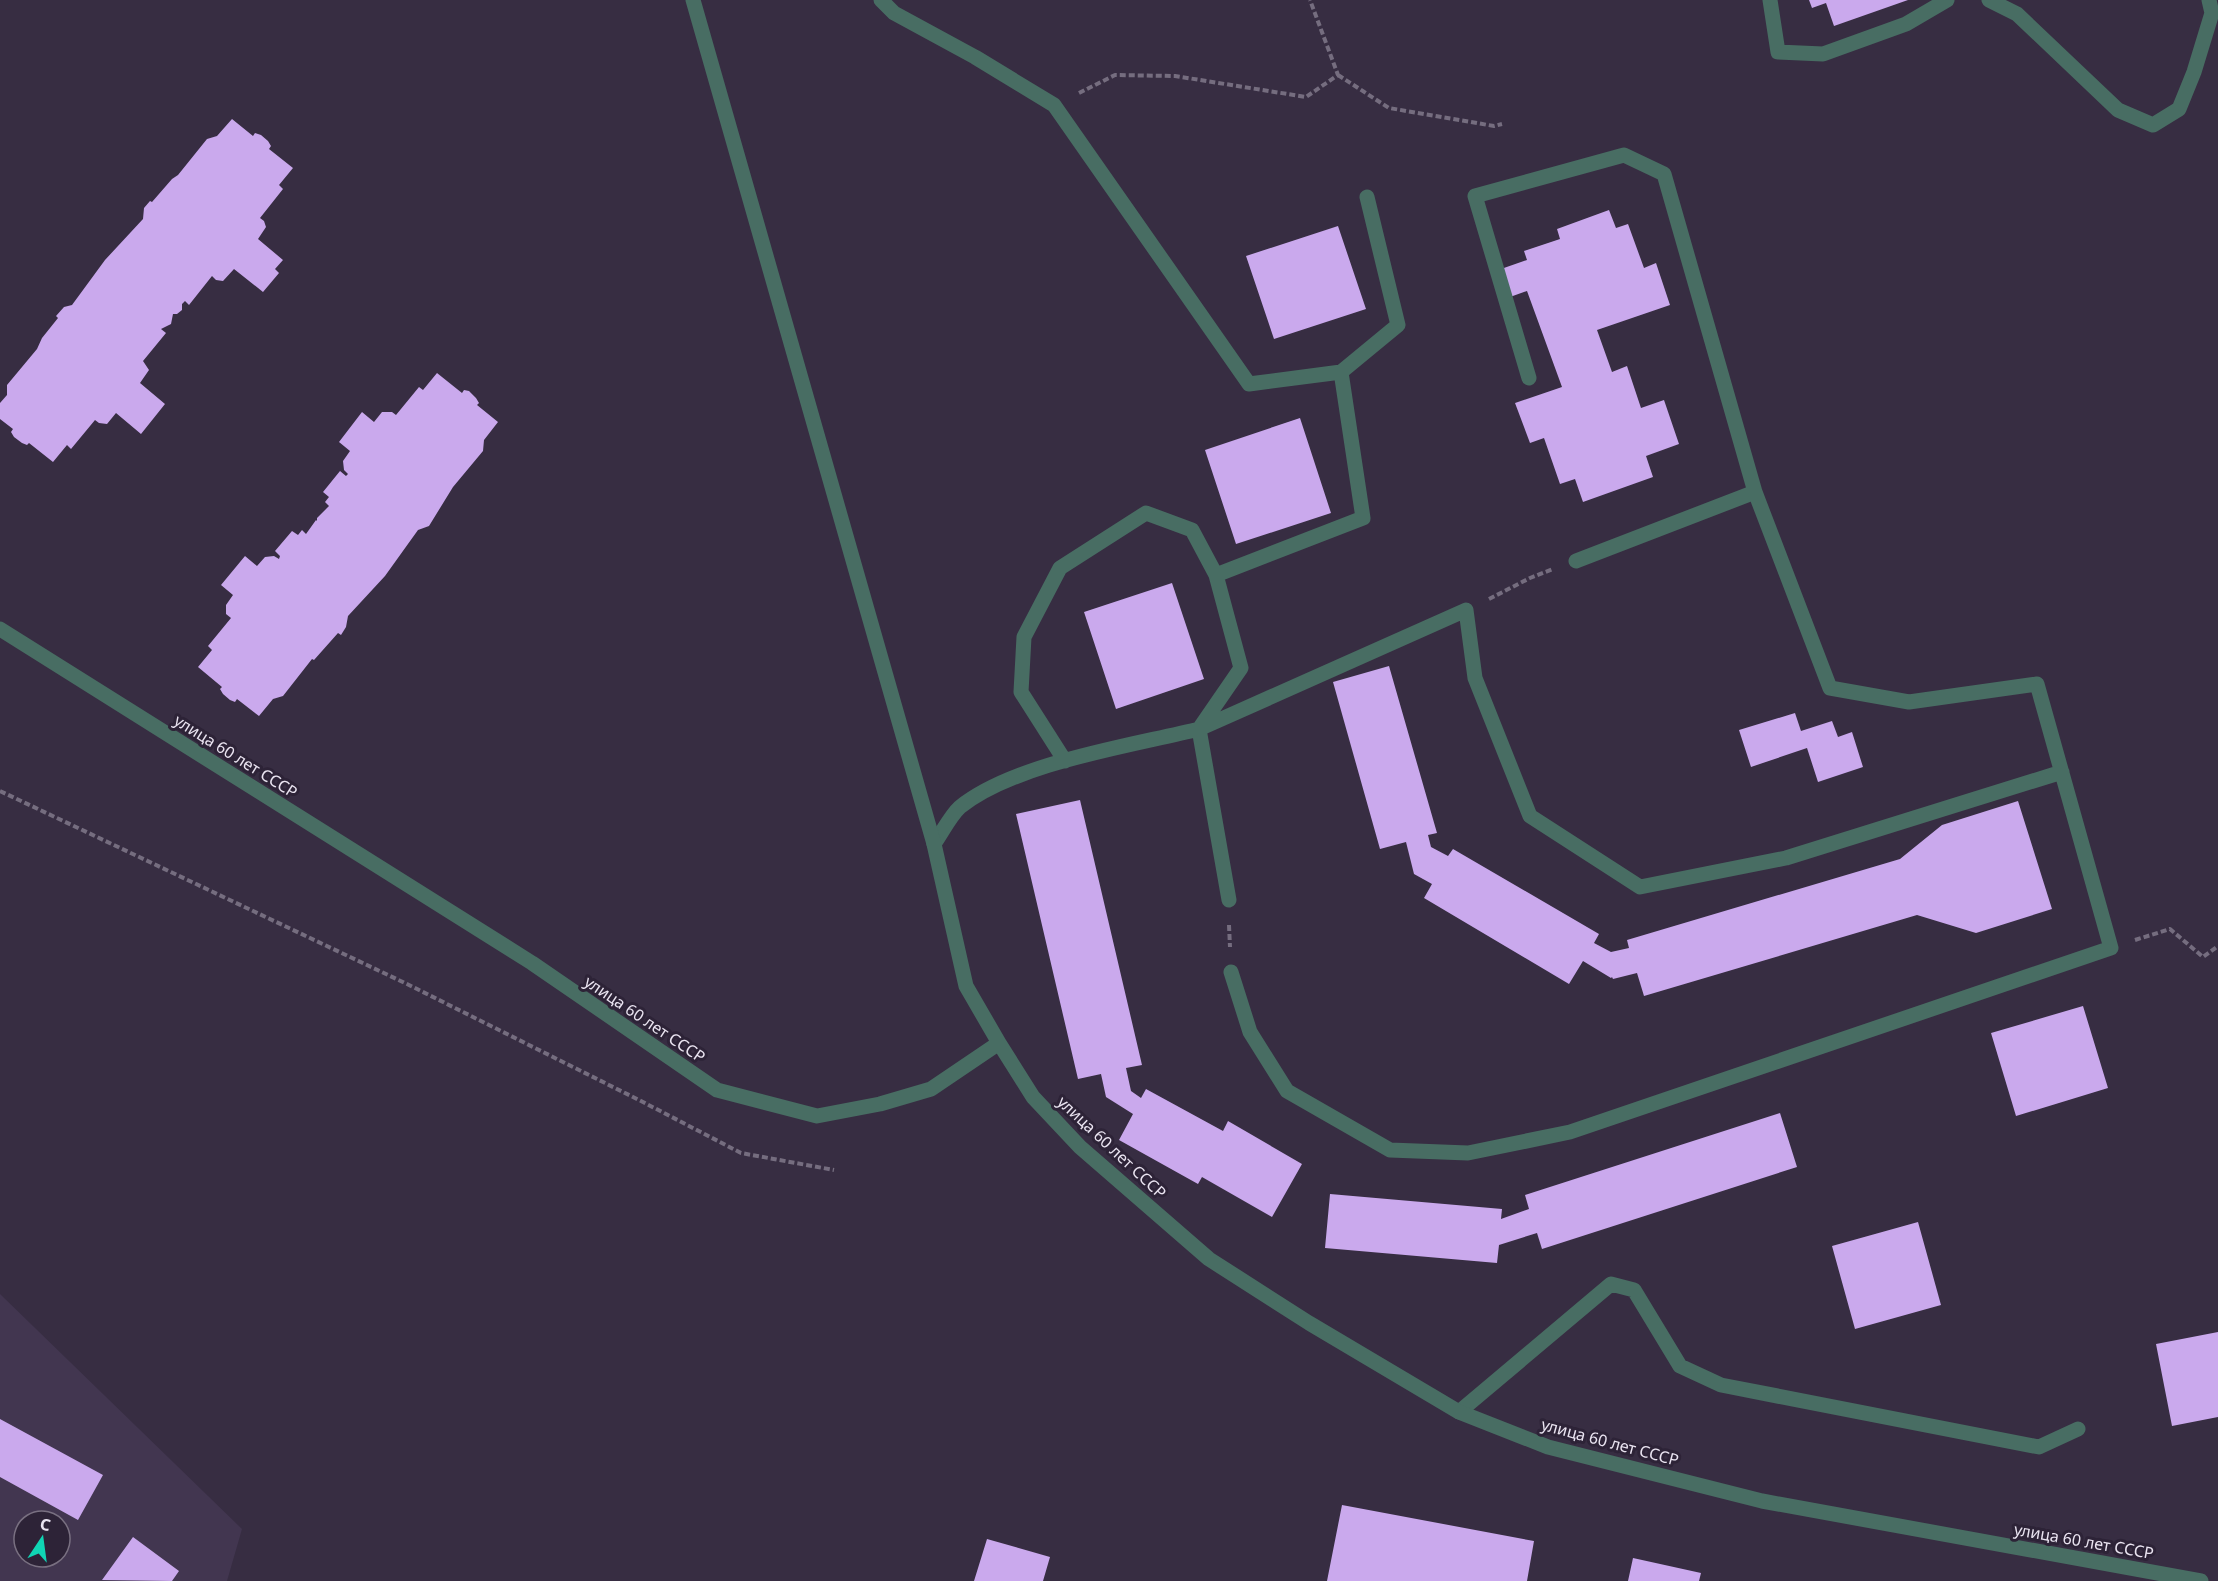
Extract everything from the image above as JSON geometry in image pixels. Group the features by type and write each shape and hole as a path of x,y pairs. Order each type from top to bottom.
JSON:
{"street":[{"path":"693,0 934,844 966,986 999,1043"},
{"path":"881,0 894,13 975,57 1054,105 1249,384 1341,372 1398,325 1367,197"},
{"path":"1770,0 1778,52 1823,54 1906,24 1947,0"},
{"path":"1989,0 2017,14 2118,110 2153,125 2179,109 2194,72 2213,8"},
{"path":"1231,972 1250,1032 1287,1091 1390,1150 1468,1153 1570,1132 2111,948 2037,684 1909,702 1830,688 1755,492 1664,174 1624,155 1474,196 1529,378"},
{"path":"1216,575 1363,518 1341,372"},
{"path":"1576,561 1755,492"},
{"path":"1065,761 1021,692 1024,637 1060,568 1146,513 1192,530 1216,575 1241,668 1199,729 1229,900"},
{"path":"934,844 959,808 996,784 1065,761 1199,729 1466,610 1475,678 1530,816 1640,887 1786,858 2062,772"},
{"name":"улица 60 лет СССР","path":"0,629 532,963 717,1090 817,1116 880,1104 931,1089 999,1043 1033,1097 1080,1147 1209,1259 1309,1323 1459,1412 1548,1447 1762,1501 2201,1581"},
{"path":"1459,1412 1611,1284 1634,1290 1680,1366 1721,1385 2039,1448 2078,1429"}],"path":[{"path":"1310,0 1338,75 1389,108 1494,126 1503,124"},
{"path":"1054,105 1115,75 1175,76 1306,97 1338,75"},
{"path":"1466,610 1530,578 1576,561"},
{"path":"0,791 417,989 741,1153 834,1170"},
{"path":"1229,900 1231,972"},
{"path":"2111,948 2170,929 2203,957 2218,946"}],"shaded area":[{"path":"0,1294 242,1529 227,1581 0,1581"}],"building":[{"path":"1809,0 1908,0 1834,26 1826,3 1812,8"},
{"path":"232,119 253,136 255,133 261,135 271,146 269,149 293,168 279,185 283,189 260,218 266,227 258,239 283,260 275,269 279,273 263,292 234,269 223,281 216,280 212,276 189,305 185,301 182,304 182,310 173,314 171,324 161,329 166,333 143,361 149,370 140,383 165,404 141,434 116,413 107,424 95,420 71,449 67,445 53,462 29,443 27,445 22,443 14,437 11,432 13,429 0,419 0,403 7,395 7,385 37,349 42,338 58,318 56,316 64,307 72,305 105,260 143,219 144,208 178,175 207,139 217,136"},
{"path":"1609,210 1616,228 1628,224 1644,268 1656,263 1670,305 1597,330 1612,372 1627,366 1641,408 1664,400 1679,444 1646,456 1653,477 1583,502 1575,479 1560,484 1544,438 1530,443 1515,403 1562,387 1527,291 1510,297 1501,269 1527,260 1524,251 1560,239 1557,229"},
{"path":"1338,226 1366,309 1274,339 1246,256"},
{"path":"437,373 462,393 464,390 469,391 479,403 477,405 498,422 484,440 483,451 453,487 429,526 418,530 385,576 348,616 346,627 341,635 338,633 314,660 312,659 283,696 273,699 259,716 237,699 235,702 230,700 223,694 220,689 222,687 198,667 212,650 208,646 231,618 226,614 226,605 233,595 221,585 245,556 257,566 265,557 274,556 279,559 280,556 275,551 292,531 298,535 302,530 306,534 317,521 317,518 329,506 325,502 329,497 323,492 340,471 346,476 348,474 344,470 343,461 350,451 339,442 362,412 374,422 382,412 392,412 396,415 419,387 423,390"},
{"path":"1300,418 1331,513 1236,544 1205,450"},
{"path":"1172,583 1204,679 1116,709 1084,612"},
{"path":"1389,666 1437,833 1428,835 1431,847 1448,856 1453,849 1599,934 1594,943 1611,952 1629,948 1627,940 1900,859 1942,825 2018,801 2052,909 1976,933 1917,915 1644,996 1637,973 1613,979 1583,961 1569,984 1424,898 1432,884 1414,874 1406,842 1380,849 1333,682"},
{"path":"1795,713 1801,731 1832,721 1838,737 1852,732 1863,767 1818,782 1807,748 1751,767 1739,730"},
{"path":"1080,800 1142,1065 1126,1068 1131,1091 1141,1098 1146,1089 1223,1131 1228,1121 1302,1164 1272,1217 1202,1177 1198,1184 1119,1140 1133,1114 1106,1097 1101,1074 1078,1079 1016,814"},
{"path":"2083,1006 2108,1088 2016,1116 1991,1033"},
{"path":"1780,1113 1797,1167 1542,1249 1537,1233 1499,1245 1497,1263 1325,1248 1330,1194 1502,1209 1501,1219 1529,1209 1525,1195"},
{"path":"1918,1222 1941,1305 1855,1329 1832,1246"},
{"path":"2218,1332 2218,1417 2172,1426 2156,1344"},
{"path":"0,1419 103,1475 78,1520 72,1517 72,1509 58,1509 0,1477"},
{"path":"1342,1505 1534,1541 1527,1581 1327,1581"},
{"path":"133,1537 179,1571 172,1581 102,1580"},
{"path":"987,1539 1050,1557 1043,1581 974,1581"},
{"path":"1633,1558 1701,1573 1699,1581 1628,1581"}]}
